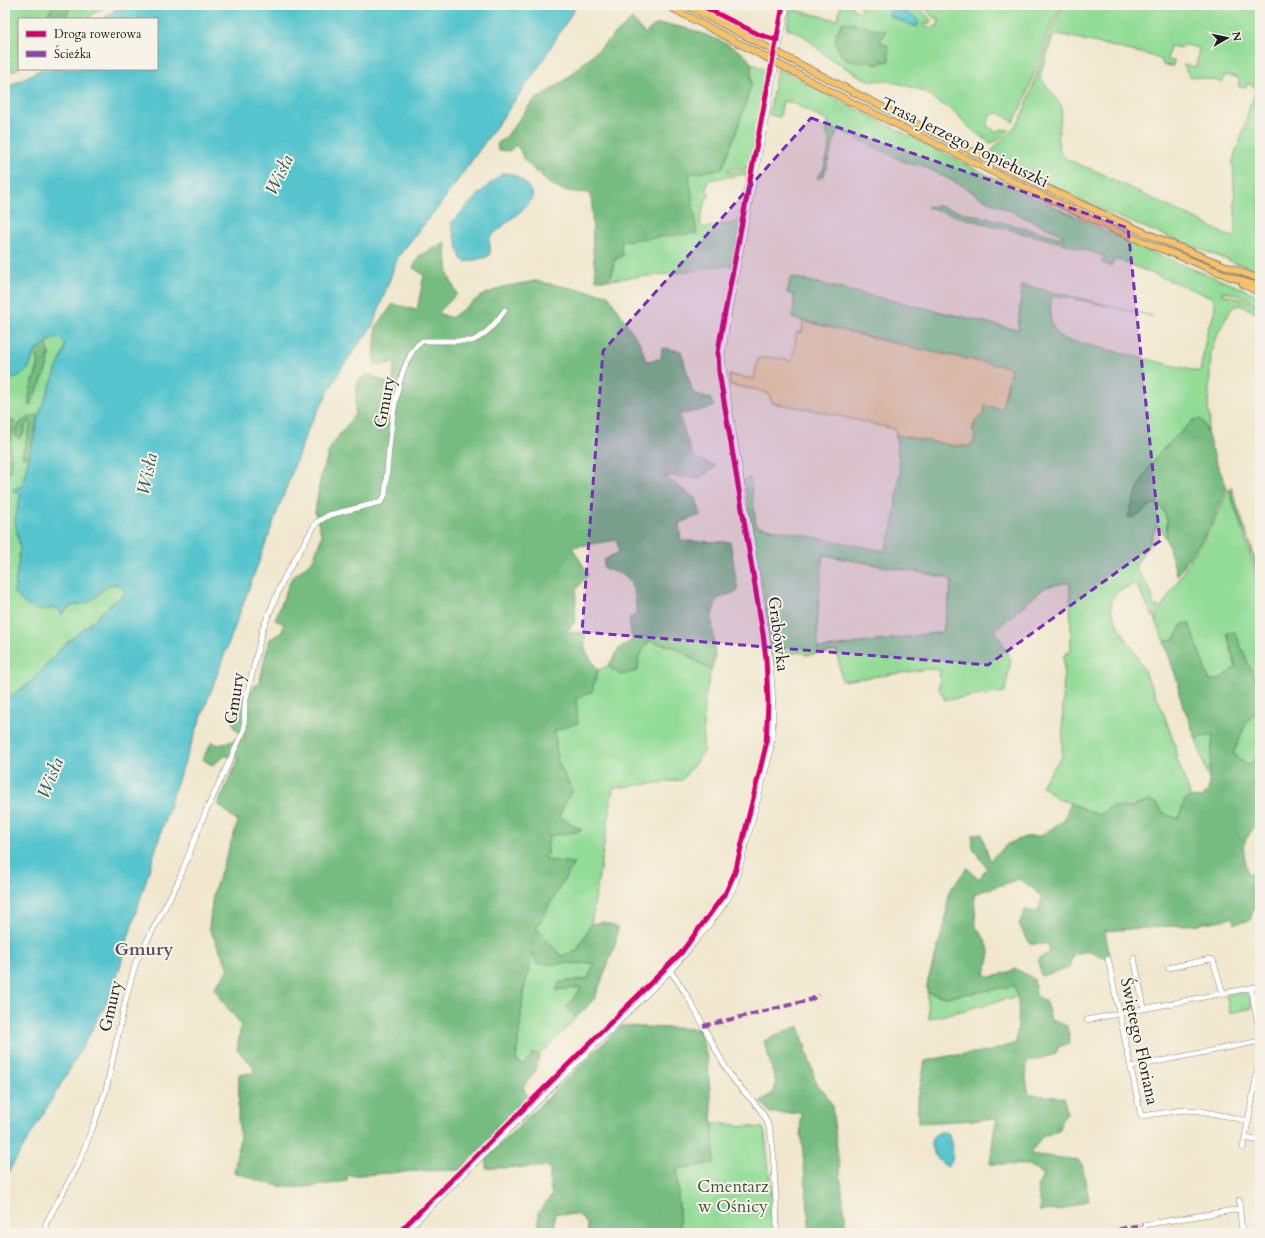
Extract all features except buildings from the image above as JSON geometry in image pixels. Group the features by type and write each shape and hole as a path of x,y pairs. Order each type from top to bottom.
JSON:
{"main road":[{"name":"Trasa Jerzego Popiełuszki","path":"666,5 851,102 1112,229 1231,277 1260,287"},
{"name":"Trasa Jerzego Popiełuszki","path":"686,5 861,96 1120,223 1260,279"},
{"path":"1227,267 1260,274"},
{"path":"1231,277 1260,293"}],"street":[{"name":"Grabówka","path":"404,1233 670,971 710,923 734,888 766,767 771,742 772,690 768,646 722,356 728,317 787,5"},
{"name":"Gmury","path":"44,1233 46,1223 84,1150 103,1096 136,962 178,882 206,811 244,730 245,703 263,628 284,578 316,523 328,514 381,502 385,495 396,394 407,364 416,346 422,341 472,341 494,326 505,310"},
{"path":"1134,958 1144,1008"},
{"name":"Świętego Floriana","path":"1108,959 1141,1116 1184,1110 1201,1111 1249,1121"},
{"path":"1168,968 1210,959 1213,960 1222,993"},
{"path":"670,971 684,991 733,1078 756,1103 767,1122 771,1137 773,1158 777,1233"},
{"path":"1087,1020 1260,986"},
{"path":"1251,988 1260,1035"},
{"path":"1132,1068 1260,1041"},
{"path":"1243,1148 1260,1058"},
{"path":"1245,1138 1260,1140"},
{"path":"1239,1200 1242,1233"},
{"path":"1145,1233 1143,1225 1240,1209"}],"highlighted area":[{"path":"811,118 1128,228 1160,541 988,665 582,632 603,351"}],"green space":[{"path":"5,5 54,5 45,18 33,18 25,14 24,18 18,18 18,68 5,74"},
{"path":"54,5 72,5 65,18 45,18"},
{"path":"72,5 108,5 94,13 89,18 65,18"},
{"path":"790,5 795,5 794,10 837,20 841,5 851,5 853,9 860,13 863,8 859,7 859,5 912,6 923,11 931,20 930,23 926,23 925,27 935,27 939,22 939,19 933,17 925,8 919,5 1062,5 1049,28 1027,94 1014,122 998,113 990,115 987,126 995,131 999,131 1001,129 1009,130 997,141 990,143 971,129 955,112 935,100 932,96 921,90 897,83 885,80 874,81 863,78 826,56 804,36 787,28","holes":["894,8 901,10 917,19 914,26 889,16","843,22 886,31 880,40 888,46 885,62 881,62 876,65 869,60 861,63 852,60 837,32"]},
{"path":"1064,5 1260,5 1260,271 1118,217 988,154 1020,120 1030,95 1051,29","holes":["1058,34 1149,55 1162,60 1163,65 1173,66 1174,61 1167,60 1170,46 1181,48 1184,45 1199,48 1196,67 1184,65 1190,76 1223,82 1224,76 1226,75 1237,77 1239,80 1239,87 1246,87 1247,83 1254,86 1256,91 1250,104 1242,136 1233,162 1236,230 1236,235 1234,237 1222,233 1098,172 1070,161 1063,156 1060,150 1058,138 1061,105 1041,79 1040,75 1053,37"]},
{"path":"632,19 645,34 656,25 676,26 701,33 726,43 745,56 751,63 751,85 736,133 722,169 689,174 697,233 622,241 621,250 623,255 613,260 612,275 607,280 596,280 593,250 592,203 589,193 563,190 552,186 541,176 543,169 539,173 536,172 523,158 516,145 509,151 498,150 497,144 506,137 532,102 565,80"},
{"path":"843,22 886,31 884,36 881,38 881,41 888,46 889,61 881,62 879,65 869,60 856,63 852,60 847,61 841,55 835,42 837,32"},
{"path":"751,63 769,72 763,104 762,103 761,106 763,106 752,166 727,170 728,172 751,168 744,204 742,204 747,184 746,174 709,180 707,192 710,194 704,205 700,223 703,228 735,223 739,218 742,206 744,207 732,266 719,266 677,273 607,280 612,275 615,260 623,255 621,250 622,241 633,240 689,174 722,169 736,133 751,85"},
{"path":"777,69 995,179 997,178 1012,187 1156,254 1260,296 1260,305 1238,295 1222,291 1222,294 1260,307 1260,314 1239,305 1232,307 1215,339 1211,354 1208,409 1210,419 1207,432 1203,421 1193,420 1183,431 1138,516 1149,505 1155,504 1163,509 1167,520 1166,538 1160,528 1156,526 1150,543 1135,565 1151,592 1153,606 1159,606 1153,617 1135,584 1118,591 1113,597 1111,606 1111,611 1119,627 1137,656 1160,704 1175,745 1176,756 1191,797 1185,801 1178,819 1163,813 1157,804 1149,801 1129,808 1113,806 1098,815 1058,799 1041,785 1062,756 1064,655 1071,651 1070,582 1045,587 995,630 1011,660 1005,692 945,700 939,689 940,670 929,669 842,681 837,651 805,655 802,652 779,655 780,663 773,664 768,621 744,480 750,478 756,526 885,551 893,527 900,472 896,435 955,446 970,446 975,422 983,414 985,405 1002,409 1011,369 914,348 792,318 794,309 794,295 787,293 791,277 1018,330 1022,285 1050,291 1153,316 1065,297 1052,296 1050,315 1052,325 1063,339 1200,372 1208,327 1212,320 1215,307 1214,301 1211,297 1121,261 1114,260 1111,266 1102,263 1104,256 927,207 938,206 1066,239 1059,233 980,197 965,187 921,165 909,164 838,129 824,175 818,179 818,175 823,171 830,145 830,139 826,134 829,122 793,103 783,101 780,117 769,115","holes":["823,555 949,578 952,582 943,632 818,649 817,620"]},
{"path":"445,242 448,275 457,294 438,313 451,318 481,296 503,287 535,281 608,295 641,345 646,361 661,359 662,348 681,351 693,393 710,398 714,407 679,415 693,457 716,466 700,478 664,476 696,499 701,515 679,523 681,541 730,542 738,591 717,599 712,615 715,658 711,671 674,647 649,641 639,656 638,671 621,675 608,666 619,649 632,640 629,618 637,614 634,589 626,576 604,568 604,560 619,552 617,540 572,547 588,574 576,590 575,622 566,633 585,632 585,650 598,670 592,691 576,699 578,723 555,731 557,760 572,790 559,816 582,831 549,836 546,860 574,863 536,928 561,956 577,951 591,924 603,922 618,928 615,945 595,998 576,1018 567,1007 582,987 556,990 560,982 588,979 594,963 537,964 533,952 524,989 516,1061 524,1065 533,1053 540,1055 534,1073 523,1087 529,1100 460,1170 416,1171 347,1176 347,1181 322,1185 304,1187 279,1186 262,1182 234,1172 240,1138 238,1117 239,1074 254,1073 253,1066 237,1050 241,1024 214,988 229,969 209,928 213,894 238,822 218,804 239,758 225,756 212,765 202,759 212,742 219,745 246,737 235,729 232,720 237,704 260,681 269,640 282,632 284,624 275,620 291,579 313,560 322,536 315,512 321,475 331,446 355,414 357,383 367,374 392,385 395,363 374,365 376,327 393,304 417,310 424,275 413,268 419,256"},
{"path":"58,337 65,344 64,351 39,414 22,421 16,432 16,437 23,435 26,424 29,420 31,424 22,456 29,457 22,487 17,487 14,492 21,493 15,520 20,549 14,593 40,611 51,608 65,610 75,605 91,601 108,585 118,584 123,589 125,594 107,607 62,647 34,679 5,701 5,486 7,485 6,477 11,466 10,446 15,423 5,417 5,383 27,367 34,353 37,358 38,357 39,363 33,382 30,405 41,383 47,366 49,358 46,343"},
{"path":"46,343 49,358 47,366 41,383 29,405 30,393 38,363 38,357 37,358 34,353"},
{"path":"39,414 29,457 22,457 31,424 29,420 20,439 16,437 17,428 22,421"},
{"path":"5,417 15,423 10,446 11,466 6,477 7,485 5,486"},
{"path":"1199,419 1203,421 1215,459 1227,488 1214,519 1177,576 1166,538 1167,520 1163,509 1155,504 1148,507 1136,517 1128,517 1140,484 1153,462 1162,450 1193,420"},
{"path":"1231,487 1260,574 1260,582 1250,547 1232,497"},
{"path":"1229,489 1253,564 1260,595 1260,679 1256,681 1227,633 1236,669 1233,669 1219,680 1209,680 1189,623 1181,625 1176,638 1164,642 1155,618 1215,521"},
{"path":"1189,623 1209,680 1219,680 1236,668 1227,633 1235,632 1256,681 1260,679 1260,715 1253,716 1248,719 1233,754 1249,765 1254,761 1260,762 1260,819 1243,846 1247,873 1258,875 1260,883 1260,906 1252,910 1251,920 1234,924 1233,918 1199,924 1105,931 1110,957 1104,958 1091,951 1073,954 1069,968 1041,976 1038,959 1049,953 1049,944 1030,944 1019,925 1024,910 1038,912 1042,898 1031,887 1019,879 974,894 976,927 986,941 990,954 985,974 990,977 1016,969 1034,979 1036,995 1046,1002 1051,1020 1067,1026 1070,1043 1058,1047 1056,1054 1027,1062 1026,1079 1029,1094 1064,1098 1067,1114 1061,1121 1060,1129 1041,1138 1030,1154 1078,1160 1082,1164 1089,1200 1062,1210 1039,1211 1041,1205 1037,1188 1043,1175 1028,1165 990,1164 997,1118 918,1123 918,1098 925,1061 949,1056 991,1051 1016,1043 1018,1000 1014,986 946,997 929,993 927,987 928,980 945,923 949,892 967,868 979,879 987,868 973,848 972,835 981,833 990,860 1008,844 1025,837 1041,836 1064,820 1070,803 1098,815 1113,806 1129,808 1149,801 1157,804 1163,813 1178,819 1185,800 1191,797 1201,798 1208,792 1213,734 1196,739 1179,694 1178,683 1164,642 1176,638 1181,625"},
{"path":"649,641 674,647 711,671 704,702 703,753 682,780 613,788 591,924 577,951 561,956 536,928 574,863 546,860 549,836 582,830 559,816 572,790 557,760 555,730 576,699 592,691 598,670 608,666 621,675 639,656"},
{"path":"1260,715 1260,741 1258,743 1260,762 1254,761 1249,765 1233,754 1248,719 1253,716"},
{"path":"1213,734 1210,782 1196,739"},
{"path":"533,951 537,964 594,963 588,979 560,982 556,990 582,987 567,1007 576,1018 540,1055 533,1053 524,1065 516,1061 524,989"},
{"path":"1014,986 1018,996 929,1019 927,987 929,993 946,997"},
{"path":"1246,992 1249,995 1252,1008 1230,1013 1226,995"},
{"path":"621,1026 699,1029 707,1058 713,1125 714,1163 677,1169 680,1233 588,1233 587,1224 579,1215 555,1213 554,1233 540,1233 538,1213 552,1195 550,1188 550,1167 486,1168 486,1158"},
{"path":"799,1026 817,1086 825,1092 832,1106 846,1224 845,1233 810,1233 800,1121 802,1113 770,1113 761,1101 774,1092 776,1083 764,1041"},
{"name":"Cmentarz w Ośnicy","path":"715,1123 763,1128 765,1134 772,1200 774,1233 680,1233 677,1169 714,1163 713,1125"}],"sand":[{"path":"803,321 914,348 1011,368 1002,409 985,406 984,414 975,422 972,431 975,434 974,441 970,446 955,446 896,435 895,429 814,410 772,403 769,394 758,390 730,385 729,375 754,379 758,359 770,357 792,361 797,332 802,333"}],"water":[{"name":"Wisła","path":"120,5 577,5 536,71 442,202 398,257 373,325 342,367 308,429 174,791 118,974 107,1002 77,1057 5,1178 5,701 34,679 62,647 107,607 125,594 123,589 118,584 105,587 89,602 70,607 62,615 59,609 51,608 40,611 26,605 14,593 20,549 15,520 21,493 12,491 17,487 22,487 39,414 64,351 65,344 58,337 46,343 34,353 29,368 5,383 5,88 40,70 158,70 158,18 105,18"},
{"path":"894,8 904,11 914,17 919,22 917,27 889,16 889,13"},
{"path":"503,173 513,175 525,183 533,197 523,209 489,238 490,253 487,257 466,262 461,259 451,223 487,186"},
{"path":"941,1132 948,1133 952,1145 953,1155 948,1167 939,1160 932,1150 932,1139 935,1135"}],"marked path":[{"path":"703,1026 810,1000 819,995"},
{"path":"1107,1233 1128,1227 1143,1225"}],"cycle path":[{"path":"700,5 760,35 777,40"},
{"path":"398,1233 681,953 726,892 735,872 766,745 768,702 763,634 719,372 718,353 783,5"}],"district":[{"name":"Gmury","path":"144,949"}]}
